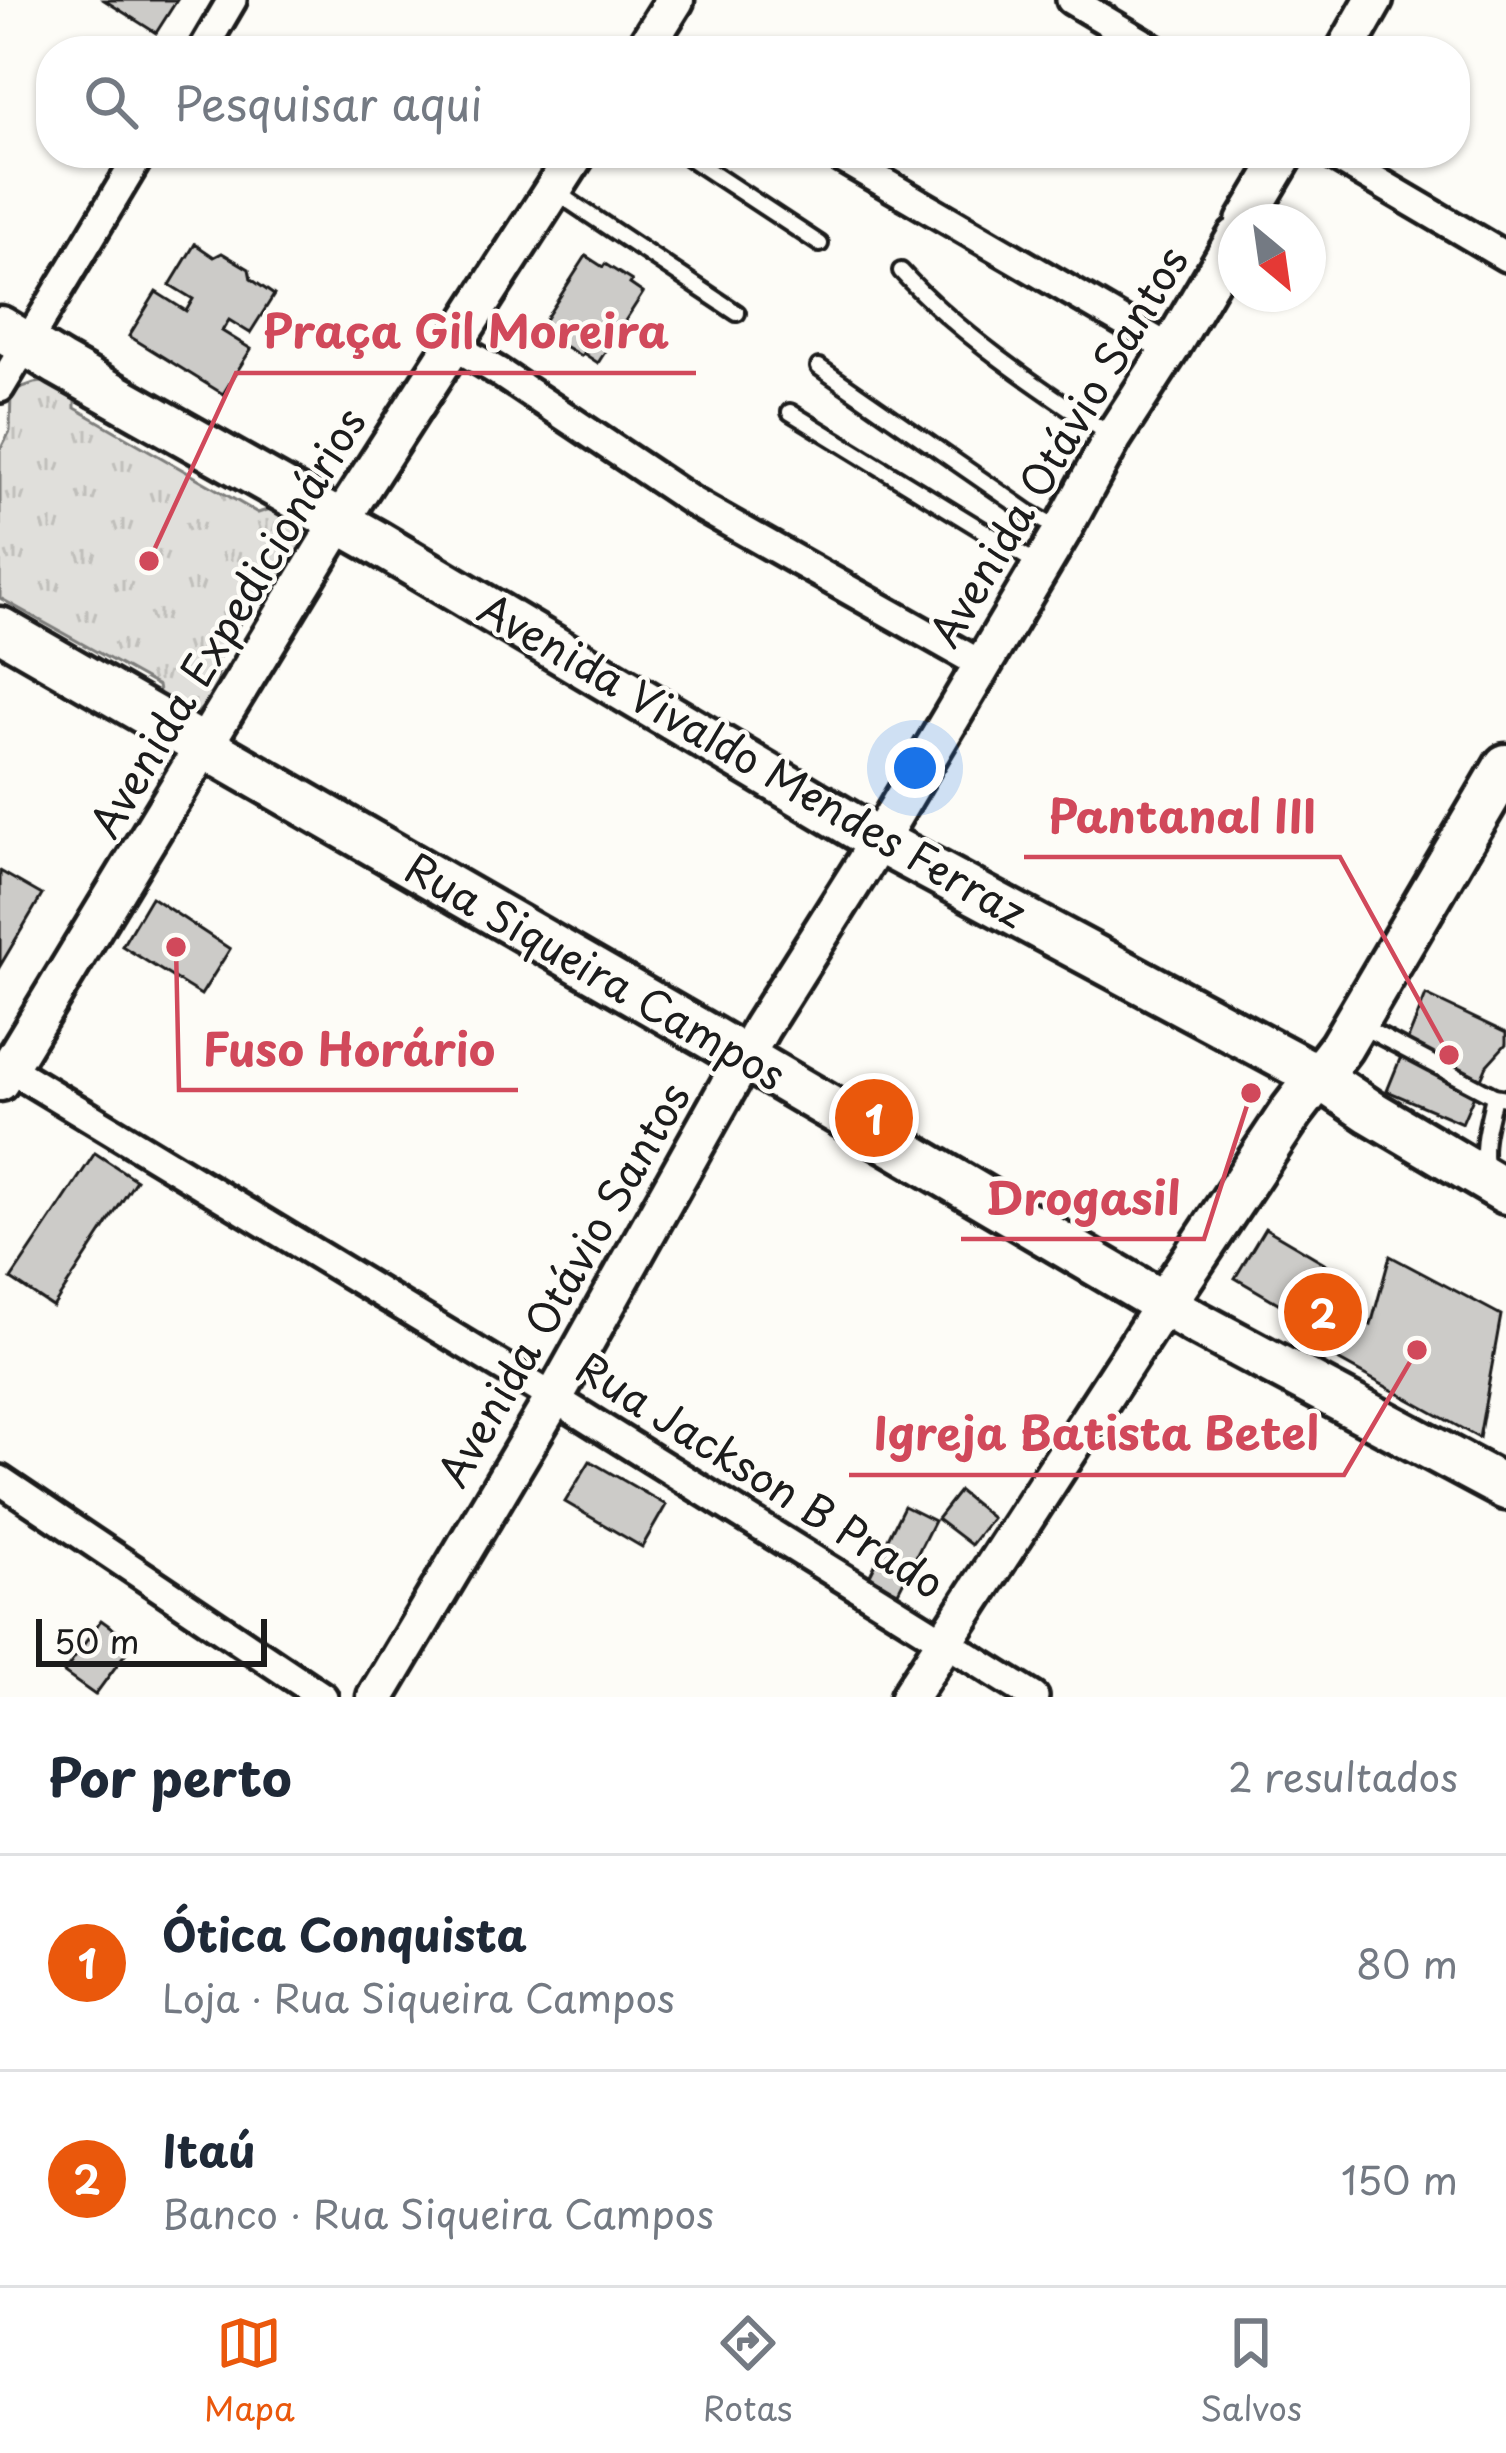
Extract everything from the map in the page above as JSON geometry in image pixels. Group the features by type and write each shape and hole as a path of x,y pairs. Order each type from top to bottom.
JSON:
{"main road":[{"name":"Avenida Vivaldo Mendes Ferraz","path":"13,336 374,541 877,840 1319,1077 1497,1186"},
{"name":"Rua Siqueira Campos","path":"0,629 1195,1322 1506,1488"},
{"path":"1165,1303 1341,1047 1506,766"}],"street":[{"path":"211,36 232,0"},
{"path":"656,36 675,0"},
{"path":"1071,0 1132,36"},
{"path":"1354,36 1374,0"},
{"path":"0,388 13,336 131,168"},
{"name":"Avenida Expedicionários","path":"5,1075 339,523 567,168"},
{"path":"859,168 1170,349"},
{"path":"1256,204 1277,168"},
{"path":"1355,168 1506,257"},
{"name":"Avenida Otávio Santos","path":"376,1697 554,1398 745,1058 1218,268"},
{"path":"453,345 693,502 982,664"},
{"name":"Rua Jackson B Prado","path":"5,1075 554,1398 1034,1697"},
{"path":"908,1697 1165,1303"},
{"path":"0,1480 323,1697"}],"lane":[{"path":"705,168 820,244"},
{"path":"553,190 737,313"},
{"path":"901,272 928,301 1113,437"},
{"path":"819,367 1062,531"},
{"path":"790,412 1041,566"},
{"path":"1353,1022 1500,1097 1484,1148 1484,1160 1497,1186"}],"green space":[{"path":"51,381 75,394 75,408 258,513 279,506 296,521 305,550 291,572 271,573 215,664 214,694 192,718 160,698 158,686 0,598 0,450 10,431 11,391"}],"building":[{"path":"104,0 177,0 156,33"},
{"path":"195,244 214,257 222,253 249,269 251,279 274,295 250,333 229,320 222,331 251,349 223,394 129,336 156,292 186,311 193,299 170,285"},
{"path":"586,256 632,281 643,293 598,363 553,339 555,335 541,326"},
{"path":"0,871 42,895 0,966"},
{"path":"151,897 230,949 201,995 122,946"},
{"path":"1426,995 1506,1033 1506,1044 1487,1065 1462,1123 1387,1091"},
{"path":"95,1153 136,1180 53,1307 11,1279"},
{"path":"1265,1228 1360,1284 1343,1341 1235,1278"},
{"path":"1390,1256 1501,1315 1479,1438 1336,1359 1352,1315 1371,1325"},
{"path":"590,1461 666,1505 642,1547 565,1502"},
{"path":"959,1491 992,1518 971,1545 937,1519"},
{"path":"904,1506 934,1521 898,1592 869,1577"},
{"path":"101,1620 133,1643 95,1695 64,1673"}],"place":[{"name":"Praça Gil Moreira","path":"149,561"},
{"name":"Fuso Horário","path":"176,947"},
{"name":"Pantanal III","path":"1449,1055"},
{"name":"Drogasil","path":"1251,1093"},
{"name":"Ótica Conquista","path":"874,1118"},
{"name":"Itaú","path":"1323,1312"},
{"name":"Igreja Batista Betel","path":"1417,1350"}]}
